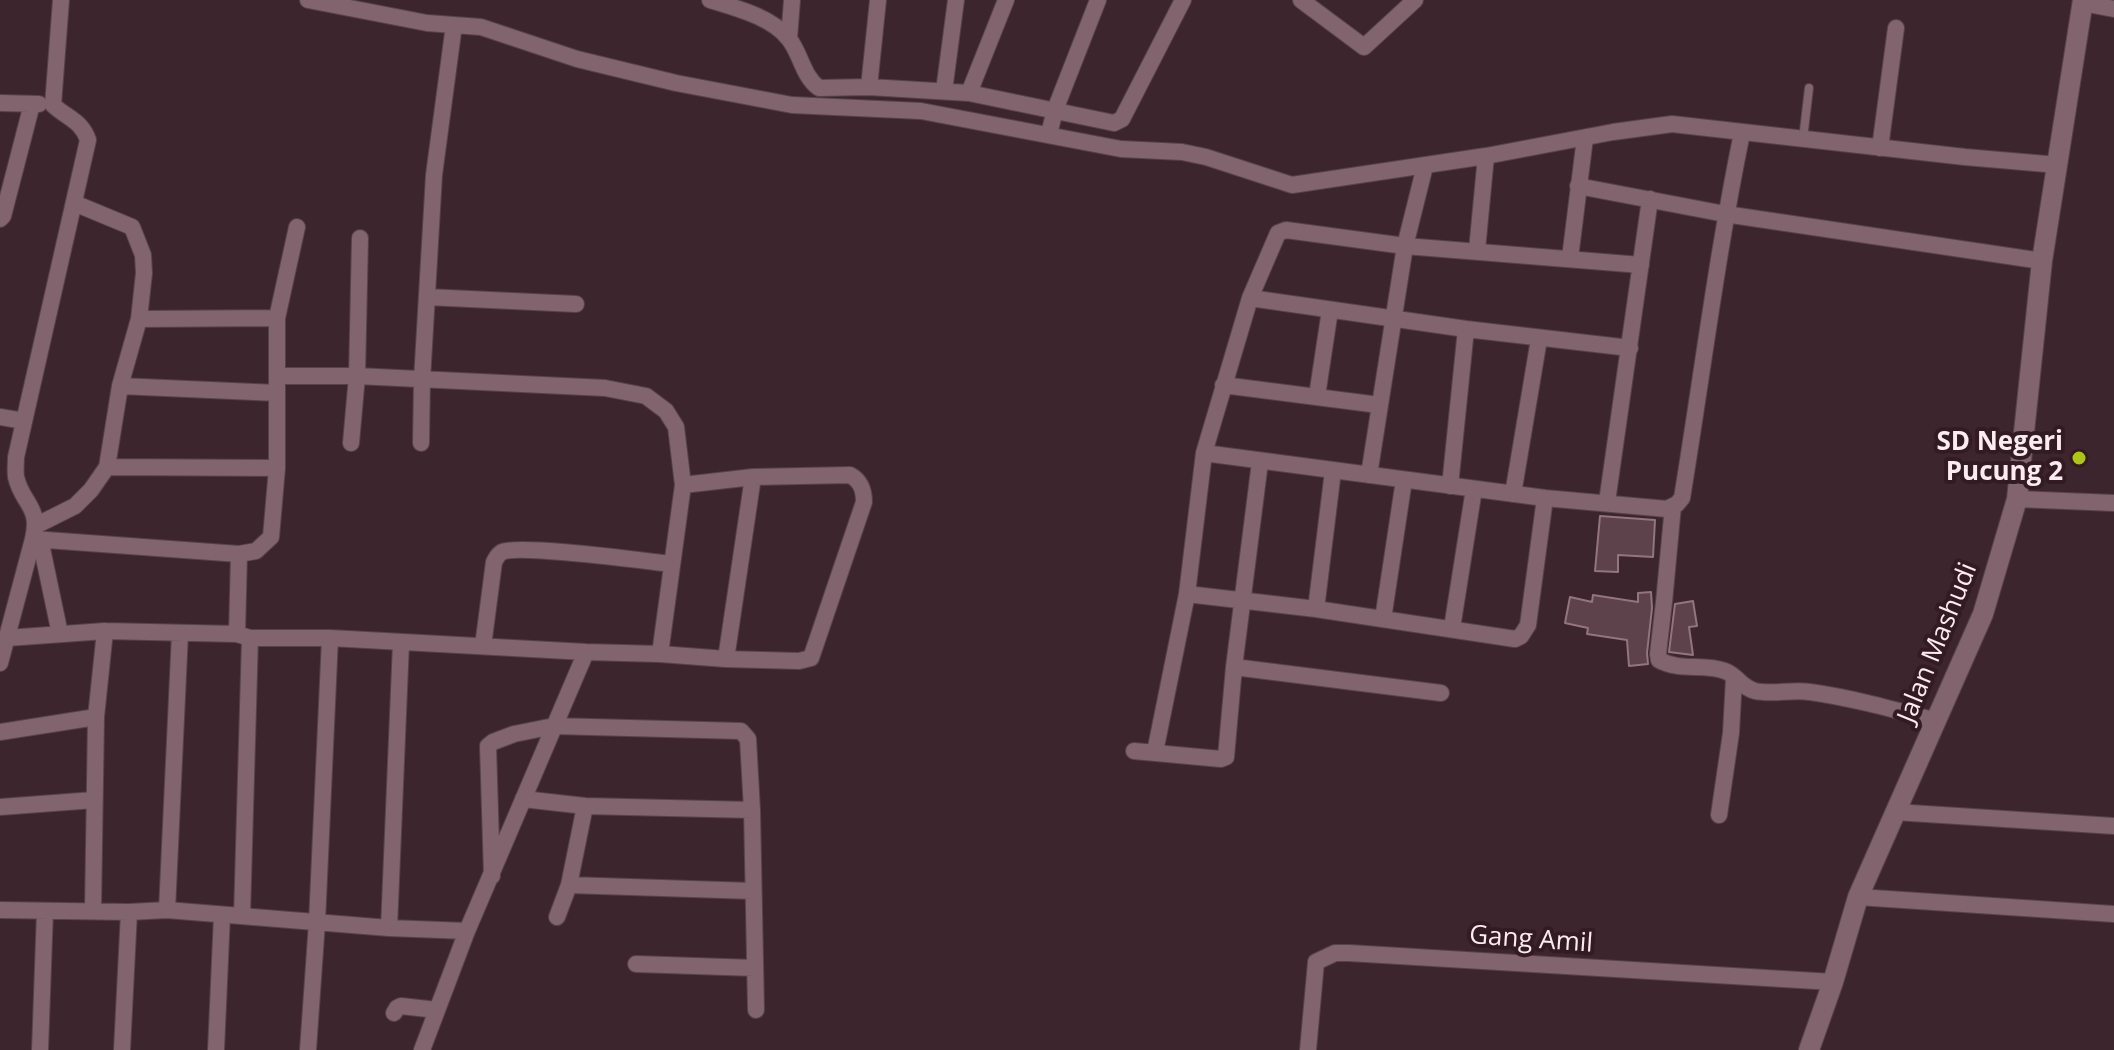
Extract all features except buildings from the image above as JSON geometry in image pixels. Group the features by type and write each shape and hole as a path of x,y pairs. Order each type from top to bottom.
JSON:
{"street":[{"path":"53,105 61,0"},
{"path":"308,0 427,23 481,27 577,59 676,83 792,105 921,111 1121,149 1182,152 1292,185 1672,124 2058,165"},
{"path":"710,0 769,23 789,39 815,86 824,89 869,87 969,93 1114,123 1119,121 1183,0"},
{"path":"789,39 792,0"},
{"path":"869,87 878,0"},
{"path":"944,91 956,0"},
{"path":"969,93 1006,0"},
{"path":"1049,134 1055,110 1098,0"},
{"path":"1301,0 1364,47 1415,0"},
{"path":"2082,1 2114,9"},
{"name":"Jalan Mashudi","path":"1809,1050 1858,897 1983,614 2017,499 2042,261 2082,1"},
{"path":"421,443 434,175 454,25"},
{"path":"1880,148 1896,28"},
{"path":"0,103 53,105 79,122 88,140 16,457 16,477 34,513 60,634"},
{"path":"0,219 32,104"},
{"path":"1204,453 1545,498 1667,509 1673,506 1682,498 1725,214 1742,133"},
{"path":"1570,258 1585,138"},
{"path":"1477,250 1486,156"},
{"path":"1369,475 1405,246 1425,166"},
{"path":"1578,186 1725,214 2042,261"},
{"path":"1607,502 1650,199"},
{"path":"0,663 37,534 75,506 107,467 120,386 139,319 145,262 132,227 74,203"},
{"path":"37,534 239,554 256,551 271,537 277,468 277,318 297,227"},
{"path":"1155,752 1187,594 1204,453 1250,298 1278,233 1641,265"},
{"path":"351,443 357,376 360,238"},
{"path":"427,297 576,304"},
{"path":"1250,298 1539,339 1630,348"},
{"path":"1317,396 1330,310"},
{"path":"139,319 277,318"},
{"path":"1450,486 1466,329"},
{"path":"1513,494 1539,339"},
{"path":"120,386 277,384 357,376 605,388 646,396 666,411 676,427 683,485 660,654"},
{"path":"1223,385 1379,405"},
{"path":"0,417 24,421"},
{"path":"1134,751 1226,757 1260,462"},
{"path":"107,467 277,468"},
{"path":"1316,609 1333,471"},
{"path":"7,638 105,631 330,638 726,659 799,661 811,658 864,502 861,484 850,475 753,477 683,485"},
{"path":"726,659 753,477"},
{"path":"1383,619 1404,480"},
{"path":"1452,628 1474,489"},
{"path":"1187,594 1316,609 1515,639 1528,625 1545,498"},
{"path":"2017,499 2114,503"},
{"path":"1673,506 1658,658 1662,662 1680,668 1728,672 1742,686 1756,691 1808,691 1936,721"},
{"path":"483,646 494,562 504,551 534,550 672,564"},
{"path":"239,554 243,636 242,916"},
{"path":"93,910 96,717 105,631"},
{"path":"167,910 180,633"},
{"path":"308,1050 330,638"},
{"path":"389,928 401,643"},
{"path":"422,1050 467,931 586,652"},
{"path":"1234,667 1441,693"},
{"path":"1719,815 1731,733 1734,678"},
{"path":"0,732 96,717"},
{"path":"492,876 488,746 493,742 514,734 554,726 741,731 748,739 752,810 756,1010"},
{"path":"523,799 585,806 752,810"},
{"path":"0,807 94,800"},
{"path":"557,917 569,885 585,806"},
{"path":"1895,812 2114,826"},
{"path":"569,885 753,891"},
{"path":"1858,897 2114,914"},
{"path":"0,910 167,910 389,928 467,931"},
{"path":"40,1050 45,911"},
{"path":"122,1050 129,912"},
{"path":"216,1050 222,915"},
{"name":"Gang Amil","path":"1308,1050 1316,962 1335,953 1833,982"},
{"path":"636,964 755,968"},
{"path":"394,1013 401,1006 437,1010"}],"lane":[{"path":"1803,140 1809,88"}],"place":[{"name":"SD Negeri Pucung 2","path":"2079,458"}]}
